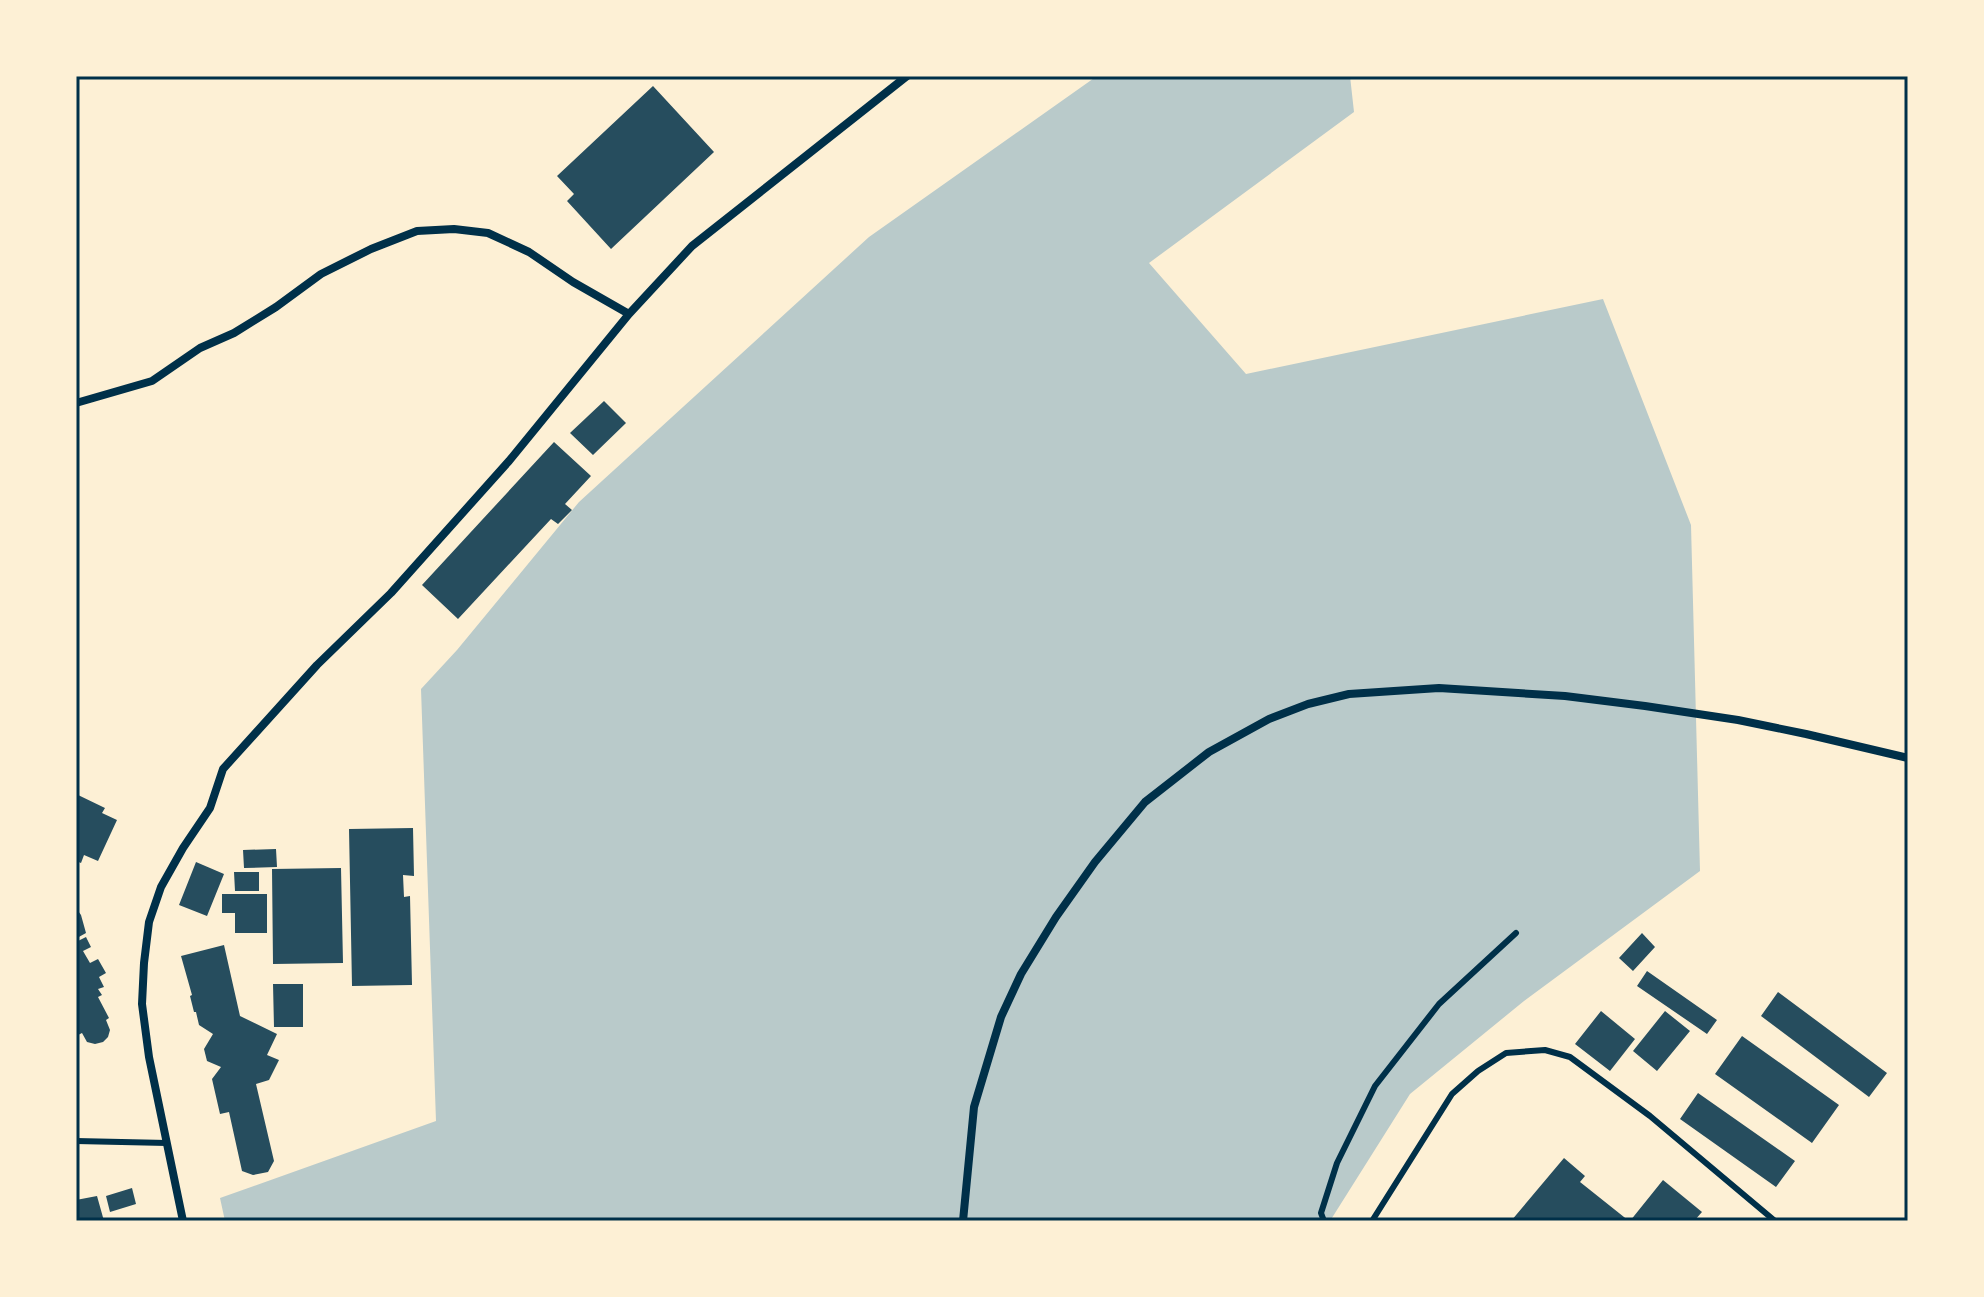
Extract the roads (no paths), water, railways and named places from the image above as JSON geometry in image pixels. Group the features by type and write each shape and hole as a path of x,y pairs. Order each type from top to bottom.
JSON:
{"street":[{"path":"183,1221 149,1057 142,1004 144,963 149,922 161,887 210,808 223,769 317,665 431,549 509,461 629,314 692,246 907,76"},
{"path":"76,403 152,381 200,348 234,333 276,307 321,274 417,231 454,229 488,233 529,252 629,314"},
{"path":"963,1221 974,1107 1001,1017 1021,974 1095,862 1145,802 1209,752 1269,719 1308,704 1349,694 1439,688 1565,696 1645,706 1738,720 1908,758"}],"lane":[{"path":"1324,1221 1321,1213 1337,1163 1375,1086 1439,1004 1516,933"},
{"path":"1372,1221 1452,1094 1478,1071 1506,1053 1545,1050 1570,1057 1650,1116 1775,1221"},
{"path":"76,1141 167,1143"}]}
